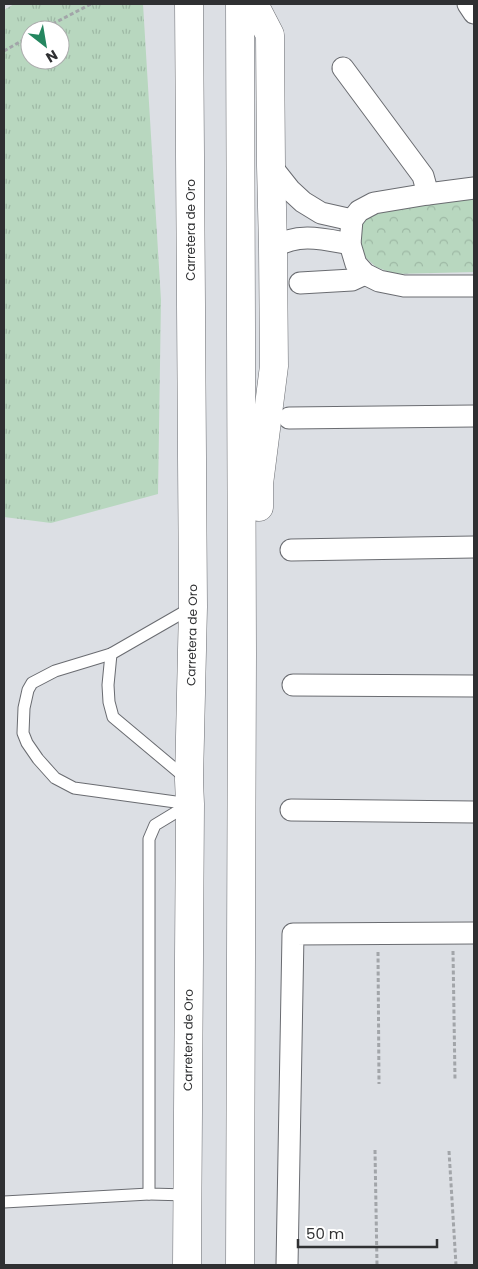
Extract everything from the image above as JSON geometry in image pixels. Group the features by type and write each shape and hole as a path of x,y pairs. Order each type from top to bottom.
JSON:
{"highway":[{"name":"Carretera de Oro","path":"187,1265 189,792 193,607 189,4"},
{"path":"240,4 242,653 240,1265"},
{"path":"242,653 258,549 259,484 274,366 270,35 254,4"}],"street":[{"path":"468,4 474,13"},
{"path":"343,68 423,176 428,194"},
{"path":"271,166 290,190 303,202 321,213 352,220"},
{"path":"474,188 374,204 359,212 352,220 350,244 356,264 365,274 379,281 404,286 474,286"},
{"path":"274,248 282,243 300,238 317,238 350,244"},
{"path":"300,283 352,280 365,274"},
{"path":"289,418 474,416"},
{"path":"291,550 474,547"},
{"path":"293,685 474,686"},
{"path":"291,810 474,812"},
{"path":"287,1265 293,934 474,933"}],"lane":[{"path":"189,792 74,788 55,778 38,759 27,743 23,733 24,708 28,690 32,683 55,671 111,654 193,607"},
{"path":"111,654 108,685 109,702 114,716 189,792"},
{"path":"149,1194 150,839 155,825 189,792"},
{"path":"4,1202 149,1194 188,1195"}],"path":[{"path":"60,20 91,4"},
{"path":"4,51 20,42"},
{"path":"453,933 455,1080"},
{"path":"378,934 379,1084"},
{"path":"375,1150 377,1265"},
{"path":"449,1151 456,1265"}],"green space":[{"path":"14,4 143,4 161,300 158,494 51,523 4,517 4,10"},
{"path":"474,194 474,272 395,274 376,267 363,255 361,228 367,218 380,208"}]}
